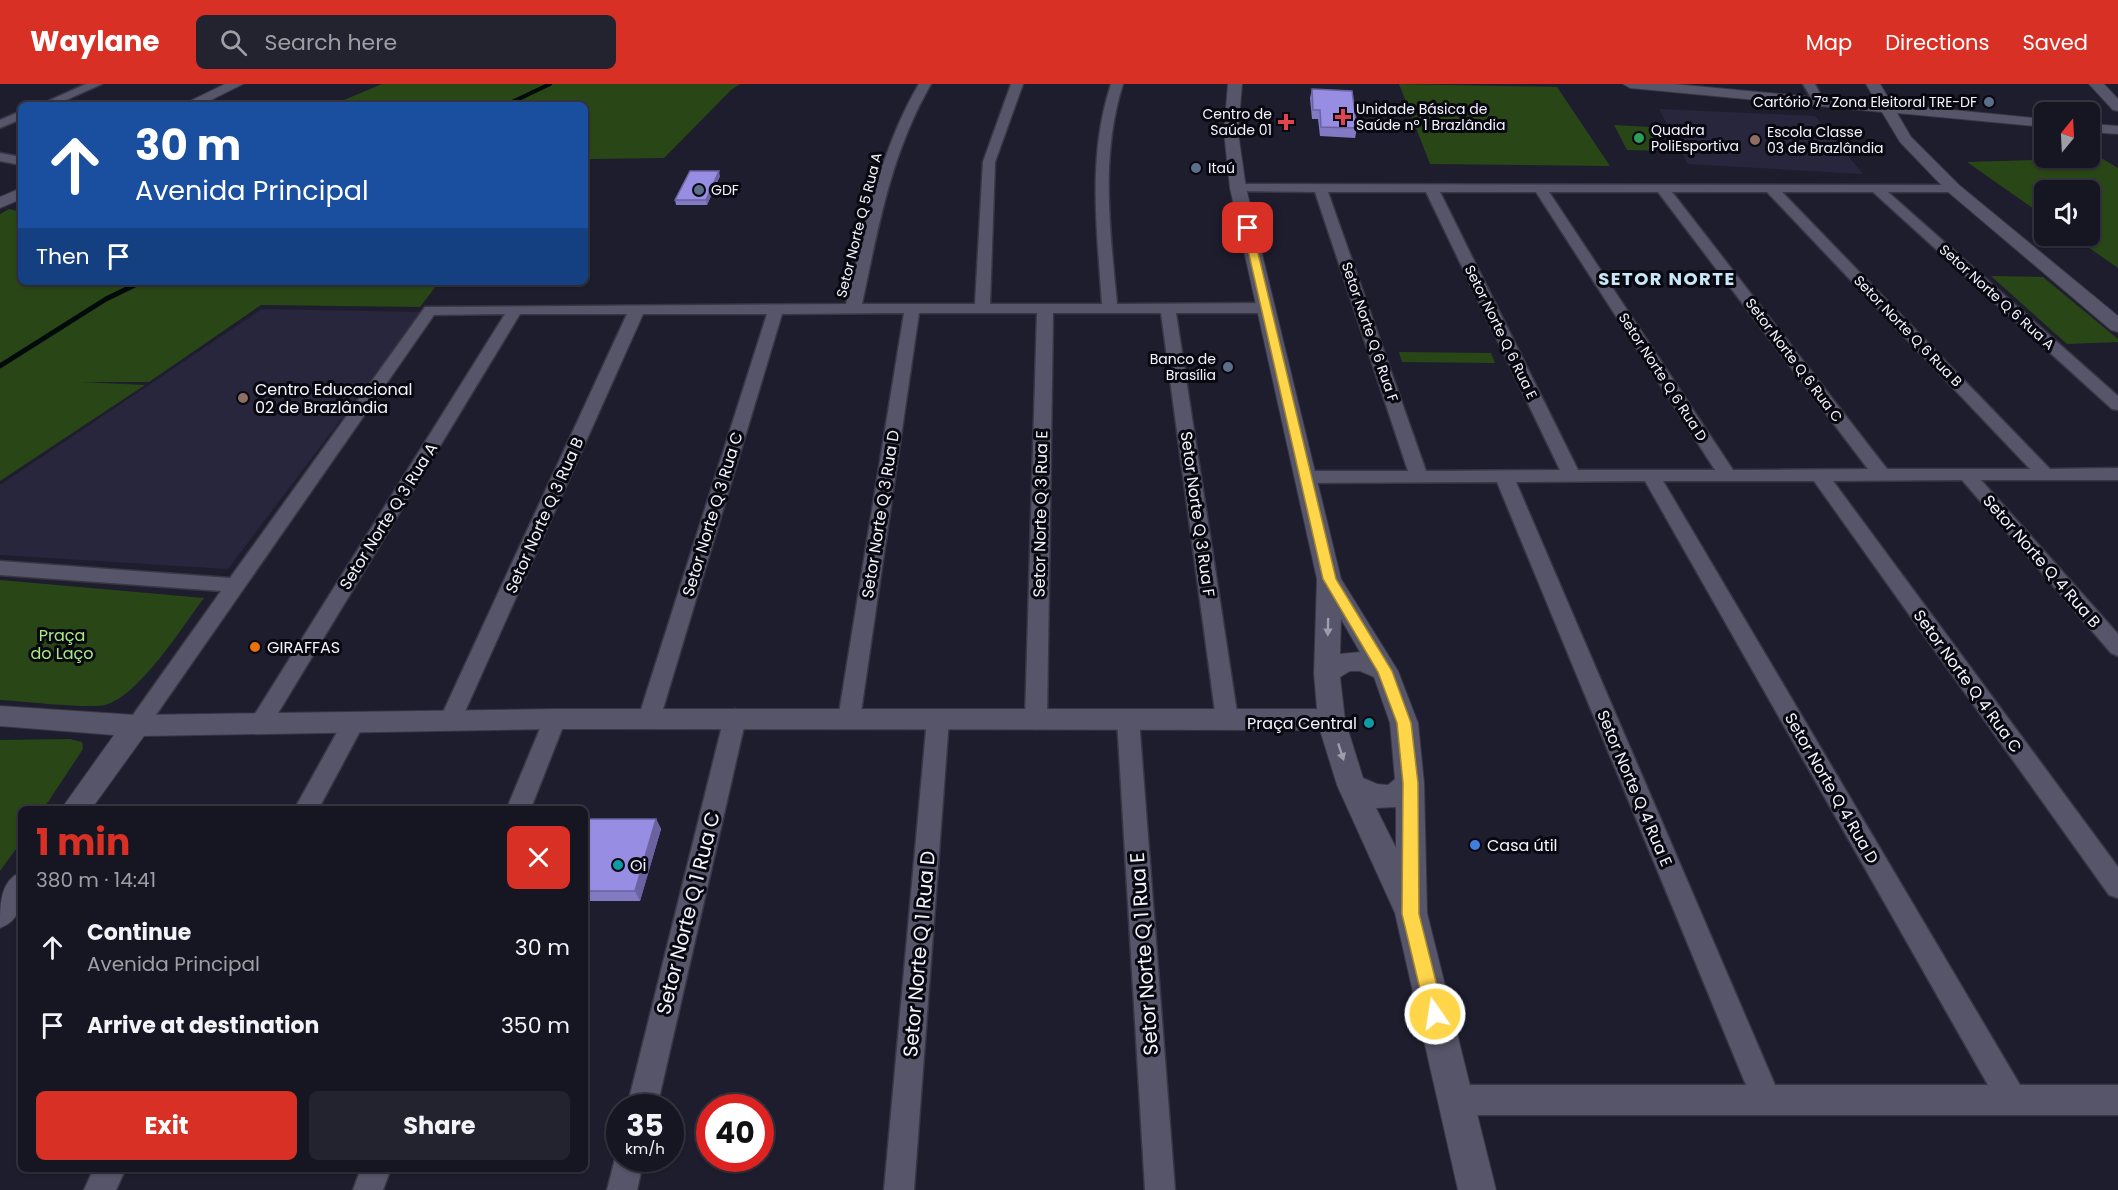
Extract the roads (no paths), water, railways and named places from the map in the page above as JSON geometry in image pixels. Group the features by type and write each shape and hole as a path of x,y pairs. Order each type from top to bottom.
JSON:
{"street":[{"path":"52,102 96,84"},
{"path":"196,102 236,84"},
{"path":"215,102 254,84"},
{"name":"Setor Norte Q 5 Rua A","path":"853,309 885,174 909,108 925,84"},
{"path":"982,309 989,162 1017,84"},
{"path":"1110,308 1101,165 1109,104 1117,84"},
{"path":"1235,84 1231,132 1238,188 1329,579 1327,674 1330,720 1352,785 1411,914 1477,1190"},
{"path":"1630,84 1708,88 2034,122"},
{"path":"1809,84 1818,101"},
{"path":"1874,84 1905,139 1953,188 2118,326"},
{"path":"2096,84 2118,107"},
{"path":"0,124 18,116"},
{"path":"2100,129 2118,130"},
{"path":"0,157 18,160"},
{"path":"0,192 18,183"},
{"path":"1238,188 1953,188"},
{"name":"Setor Norte Q 6 Rua F","path":"1320,188 1419,476"},
{"name":"Setor Norte Q 6 Rua E","path":"1431,188 1572,476"},
{"name":"Setor Norte Q 6 Rua D","path":"1539,188 1727,476"},
{"name":"Setor Norte Q 6 Rua C","path":"1662,188 1882,475"},
{"name":"Setor Norte Q 6 Rua B","path":"1771,188 2046,474"},
{"name":"Setor Norte Q 6 Rua A","path":"1876,188 2118,405"},
{"path":"0,203 18,194"},
{"name":"Setor Norte Q 3 Rua E","path":"1036,720 1045,308"},
{"name":"Setor Norte Q 3 Rua F","path":"1168,308 1227,719"},
{"path":"77,806 430,310 1267,308"},
{"name":"Setor Norte Q 3 Rua C","path":"649,719 776,309"},
{"name":"Setor Norte Q 3 Rua D","path":"849,719 912,309"},
{"name":"Setor Norte Q 3 Rua A","path":"261,722 515,310"},
{"name":"Setor Norte Q 3 Rua B","path":"450,721 637,310"},
{"name":"Setor Norte Q 4 Rua B","path":"1966,474 2118,648"},
{"path":"1307,477 2118,474"},
{"name":"Setor Norte Q 4 Rua C","path":"1819,475 2118,887"},
{"name":"Setor Norte Q 4 Rua E","path":"1504,476 1767,1100"},
{"name":"Setor Norte Q 4 Rua D","path":"1651,476 2012,1100"},
{"path":"0,568 236,585"},
{"path":"1329,579 1385,671 1404,723 1410,783 1411,914"},
{"path":"1327,674 1340,662 1352,660 1364,661 1385,671"},
{"path":"0,716 136,726 555,718 1330,720"},
{"path":"520,806 555,718"},
{"name":"Setor Norte Q 1 Rua C","path":"645,1094 735,718"},
{"name":"Setor Norte Q 1 Rua D","path":"899,1190 938,719"},
{"name":"Setor Norte Q 1 Rua E","path":"1128,719 1160,1190"},
{"path":"308,806 354,722"},
{"path":"1352,785 1375,796 1387,798 1399,795 1410,783"},
{"path":"0,914 18,889"},
{"path":"1456,1100 2118,1100"},
{"path":"99,1190 109,1172"},
{"path":"368,1190 375,1172"},
{"path":"622,1190 626,1172"}],"waterway":[{"path":"512,102 550,84"},
{"path":"0,366 106,299 135,285"}],"place":[{"name":"Cartório 7ª Zona Eleitoral TRE-DF","path":"1989,102"},
{"name":"Unidade Básica de Saúde nº 1 Brazlândia","path":"1343,117"},
{"name":"Centro de Saúde 01","path":"1286,122"},
{"name":"Quadra PoliEsportiva","path":"1639,138"},
{"name":"Escola Classe 03 de Brazlândia","path":"1755,140"},
{"name":"Itaú","path":"1196,168"},
{"name":"GDF","path":"699,190"},
{"name":"Banco de Brasília","path":"1228,367"},
{"name":"Centro Educacional 02 de Brazlândia","path":"243,398"},
{"name":"GIRAFFAS","path":"255,647"},
{"name":"Praça Central","path":"1369,723"},
{"name":"Casa útil","path":"1475,845"},
{"name":"Oi","path":"618,865"}],"district":[{"name":"SETOR NORTE","path":"1667,279"}],"park label":[{"name":"Praça do Laço","path":"62,644"}]}
